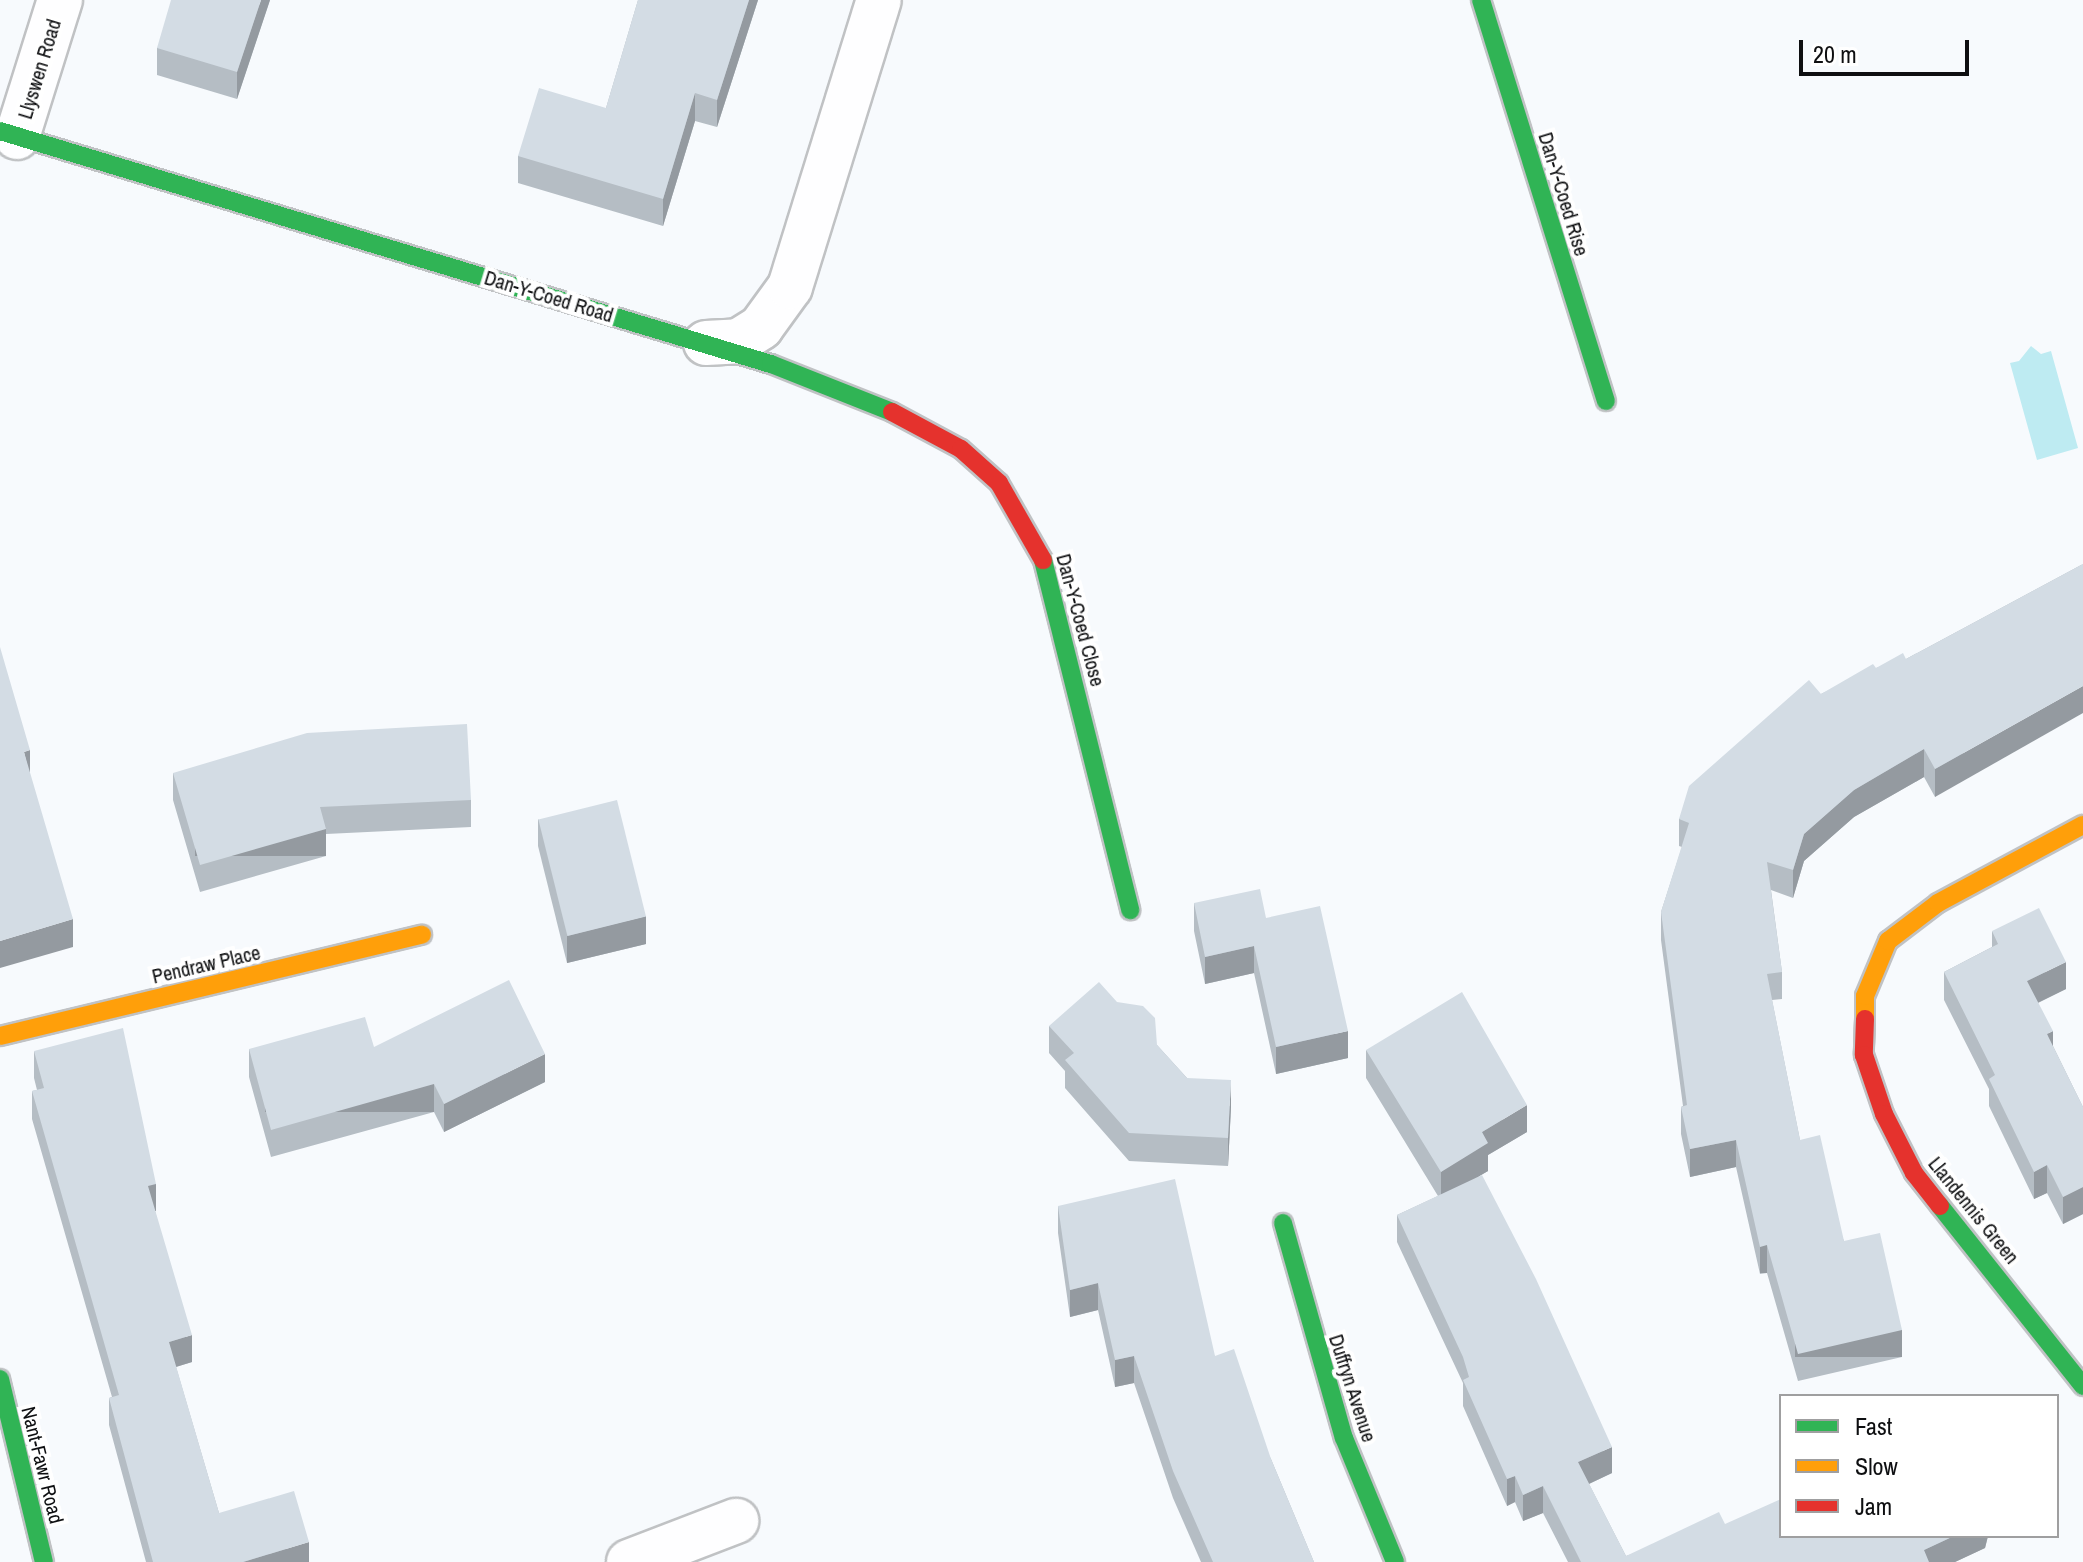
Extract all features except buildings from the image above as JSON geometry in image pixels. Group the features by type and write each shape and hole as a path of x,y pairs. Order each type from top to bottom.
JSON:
{"street":[{"name":"Llyswen Road","path":"9,134 60,0"},
{"name":"Dan-Y-Coed Road","path":"9,134 706,343 739,341 761,327 790,287 879,0"},
{"name":"Dan-Y-Coed Rise","path":"1481,0 1606,401"},
{"name":"Dan-Y-Coed Close","path":"706,343 918,422 999,483 1042,555 1056,597 1130,910"},
{"name":"Llandennis Green","path":"2083,825 1938,903 1888,941 1865,996 1864,1055 1884,1114 1914,1173 2083,1386"},
{"name":"Pendraw Place","path":"0,1036 422,935"},
{"name":"Duffryn Avenue","path":"1283,1223 1344,1438 1395,1562"},
{"name":"Nant-Fawr Road","path":"0,1379 44,1562"},
{"path":"629,1562 736,1521"}],"water":[{"path":"2031,346 2041,354 2051,351 2078,448 2037,460 2010,363 2019,361"}],"traffic: fast":[{"path":"1481,0 1606,401"},
{"path":"0,131 771,364 892,412"},
{"path":"1043,560 1130,910"},
{"path":"1940,1206 2083,1386"},
{"path":"1283,1223 1344,1438 1395,1562"},
{"path":"0,1379 44,1562"}],"traffic: slow":[{"path":"1865,1019 1865,996 1888,941 1938,903 2083,825"},
{"path":"0,1036 422,935"}],"traffic: jam":[{"path":"892,412 961,449 999,483 1043,560"},
{"path":"1865,1019 1864,1055 1884,1114 1914,1173 1940,1206"}]}
